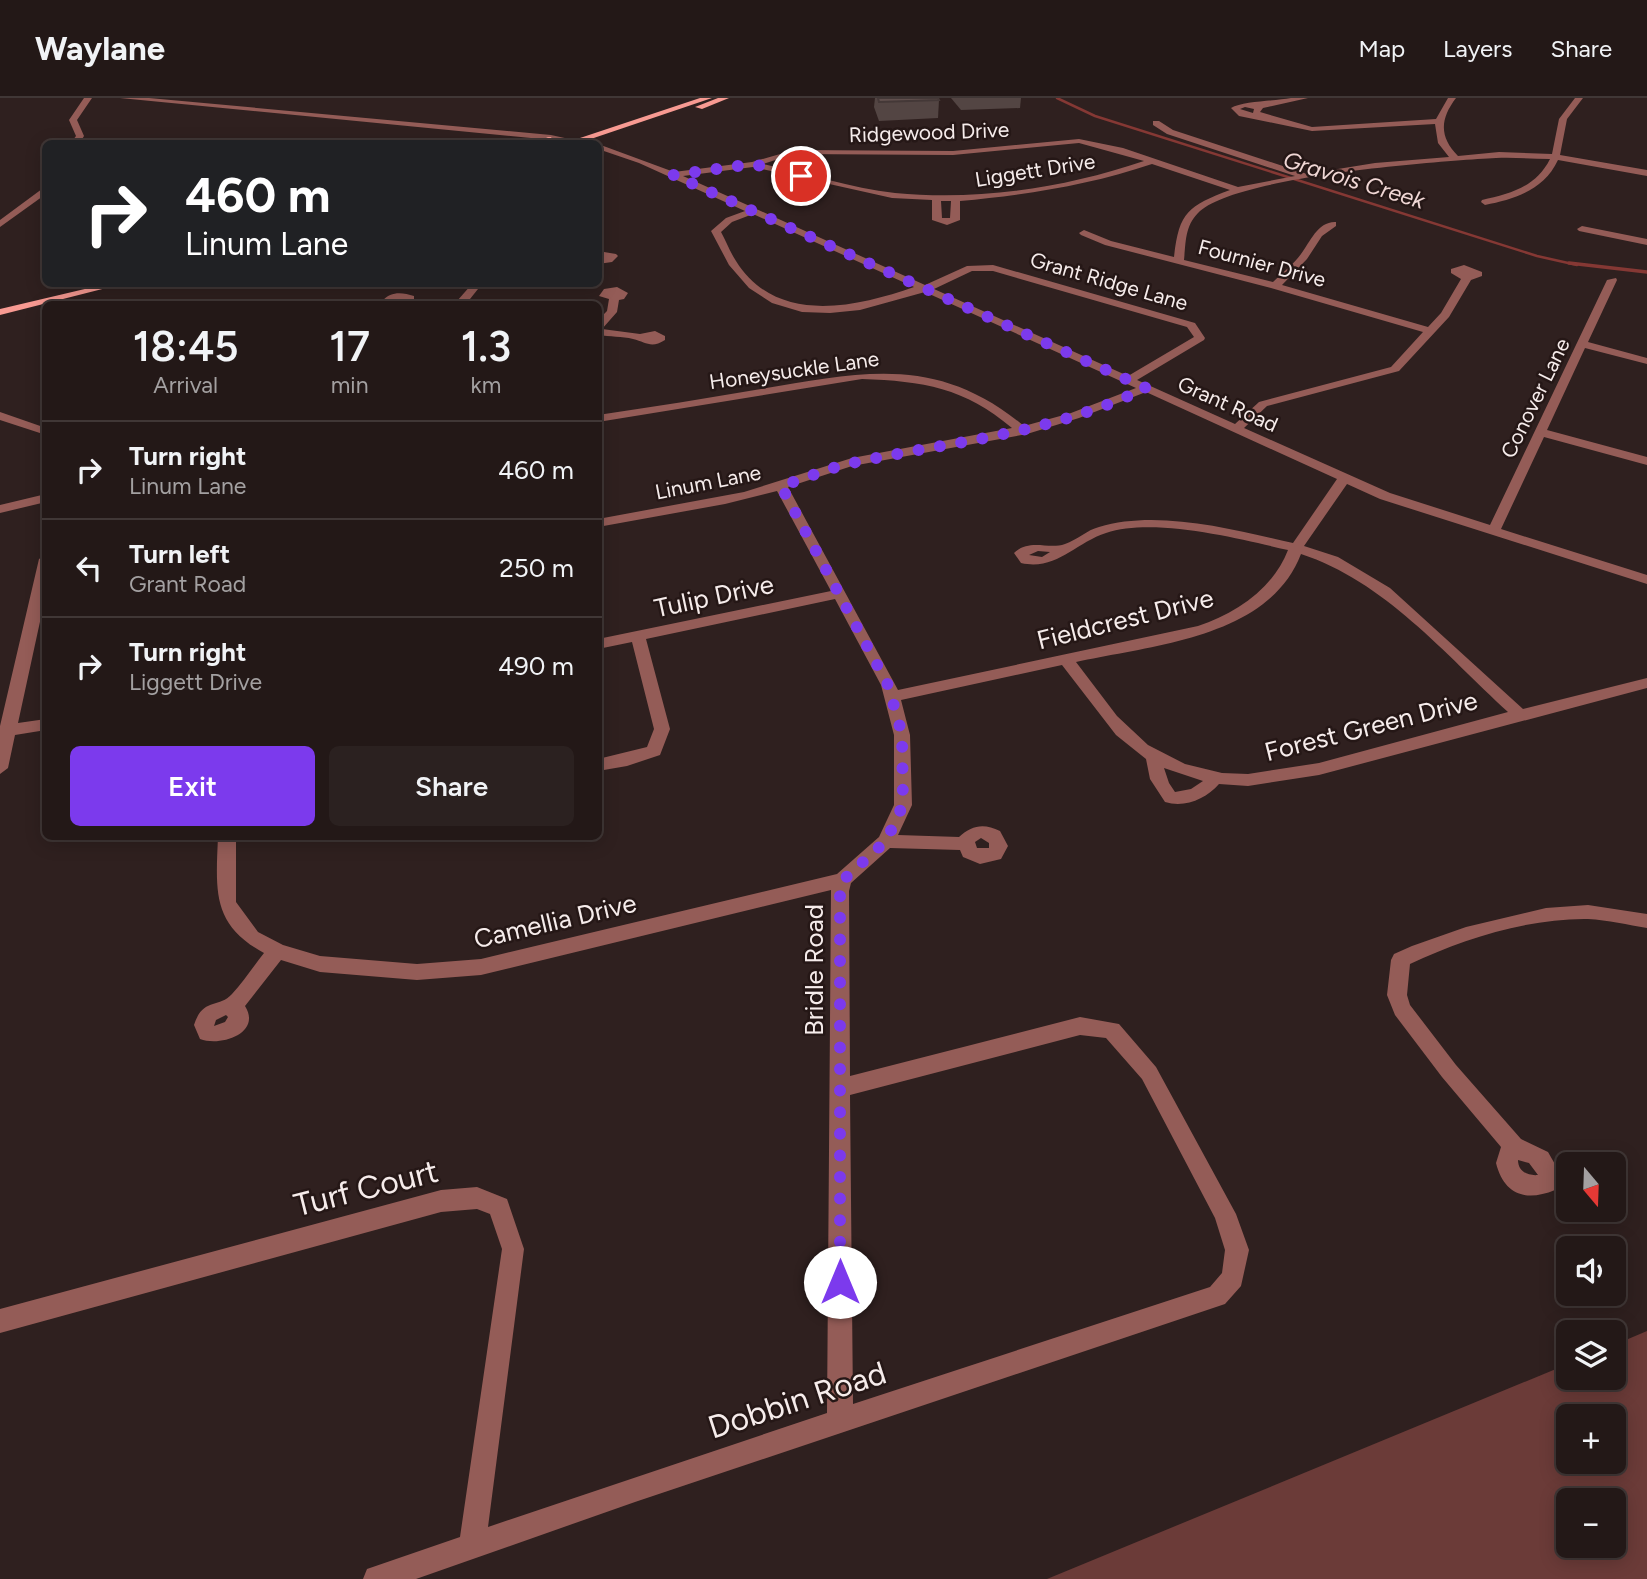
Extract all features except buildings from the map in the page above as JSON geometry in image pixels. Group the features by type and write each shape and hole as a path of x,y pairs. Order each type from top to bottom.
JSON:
{"main road":[{"path":"602,146 696,100 716,99"},
{"path":"602,146 716,99"},
{"path":"46,301 104,287"},
{"path":"0,312 42,302"}],"street":[{"path":"77,140 80,136 73,120 88,98"},
{"path":"124,98 549,139"},
{"path":"1304,98 1258,111 1312,129 1437,121"},
{"path":"1451,98 1437,121 1439,142 1454,157"},
{"path":"1485,202 1527,190 1555,158 1560,122 1579,98"},
{"path":"1156,123 1170,132 1301,177"},
{"name":"Ridgewood Drive","path":"753,164 794,152 929,154 989,151 1065,141 1097,143 1238,190"},
{"name":"Grant Road","path":"602,146 673,175 1385,496 1493,533 1647,580"},
{"path":"1179,261 1182,227 1188,218 1210,201 1238,190 1283,180 1454,157 1499,155 1555,158 1647,173"},
{"name":"Liggett Drive","path":"673,175 753,164 892,195 956,199 1032,192 1117,173 1152,161"},
{"path":"0,225 42,192"},
{"path":"936,198 937,220 947,222 955,220 956,199"},
{"path":"751,212 729,220 716,231 723,251 751,288 765,297 792,307 838,310 867,307 922,289"},
{"path":"1275,286 1304,257 1319,234 1333,224"},
{"path":"1582,229 1647,242"},
{"name":"Fournier Drive","path":"1084,233 1108,243 1275,286 1431,331"},
{"path":"602,255 613,257 602,261"},
{"name":"Grant Ridge Lane","path":"922,289 970,268 993,268 1145,310 1191,325 1197,332 1200,338 1197,341 1129,380"},
{"path":"1236,429 1263,404 1395,369 1446,315 1467,278"},
{"name":"Conover Lane","path":"1493,533 1612,280"},
{"path":"463,301 475,287"},
{"path":"388,301 398,296 408,297 407,301"},
{"path":"602,325 612,312 614,298"},
{"path":"602,331 642,337"},
{"path":"1582,344 1647,361"},
{"name":"Honeysuckle Lane","path":"602,418 862,376 891,376 966,391 985,401 1023,431"},
{"name":"Linum Lane","path":"602,522 781,486 849,463 1023,431 1068,420 1146,388"},
{"path":"0,416 13,423 42,431"},
{"path":"13,423 42,418"},
{"path":"1540,432 1647,461"},
{"name":"Fieldcrest Drive","path":"892,697 1202,630 1225,622 1254,605 1289,566 1296,548 1345,477"},
{"name":"Bridle Road","path":"781,486 888,685 902,734 903,805 886,841 843,880 840,891 840,1421"},
{"path":"0,509 42,499"},
{"path":"1064,549 1102,530 1142,524 1221,531 1296,548 1333,560 1385,591 1519,714"},
{"path":"0,768 3,737 42,576"},
{"name":"Tulip Drive","path":"602,643 839,594"},
{"path":"602,764 628,760 654,751 662,734 638,637"},
{"name":"Forest Green Drive","path":"1066,660 1123,731 1141,749 1181,768 1216,777 1249,780 1339,764 1519,714 1647,683"},
{"path":"3,737 42,725"},
{"path":"1154,756 1155,773 1162,788 1171,798 1183,799 1198,794 1209,787 1216,777"},
{"name":"Camellia Drive","path":"227,840 227,904 251,937 276,951 320,964 403,971 481,967 843,880"},
{"path":"886,841 965,844"},
{"path":"1516,1149 1449,1071 1402,1009 1396,995 1401,960 1423,948 1552,913 1589,912 1647,921"},
{"path":"233,1007 276,951"},
{"name":"Dobbin Road","path":"377,1579 1217,1296 1233,1278 1237,1250 1225,1214 1149,1073 1112,1030 1080,1026 841,1088"},
{"name":"Turf Court","path":"0,1321 441,1201 477,1198 499,1207 513,1249 472,1545"}],"shaded area":[{"path":"1647,1331 1647,1579 1047,1579 1556,1369 1556,1390 1626,1390 1626,1340"}],"waterway":[{"name":"Gravois Creek","path":"1057,98 1095,116 1537,256 1577,265"},
{"name":"Gravois Creek","path":"1569,263 1647,272"}],"route":[{"path":"801,176 753,164 673,175 923,290 1146,388 1068,420 995,438 849,463 781,486 888,685 902,734 903,805 886,841 843,880 840,891 840,1282"}]}
